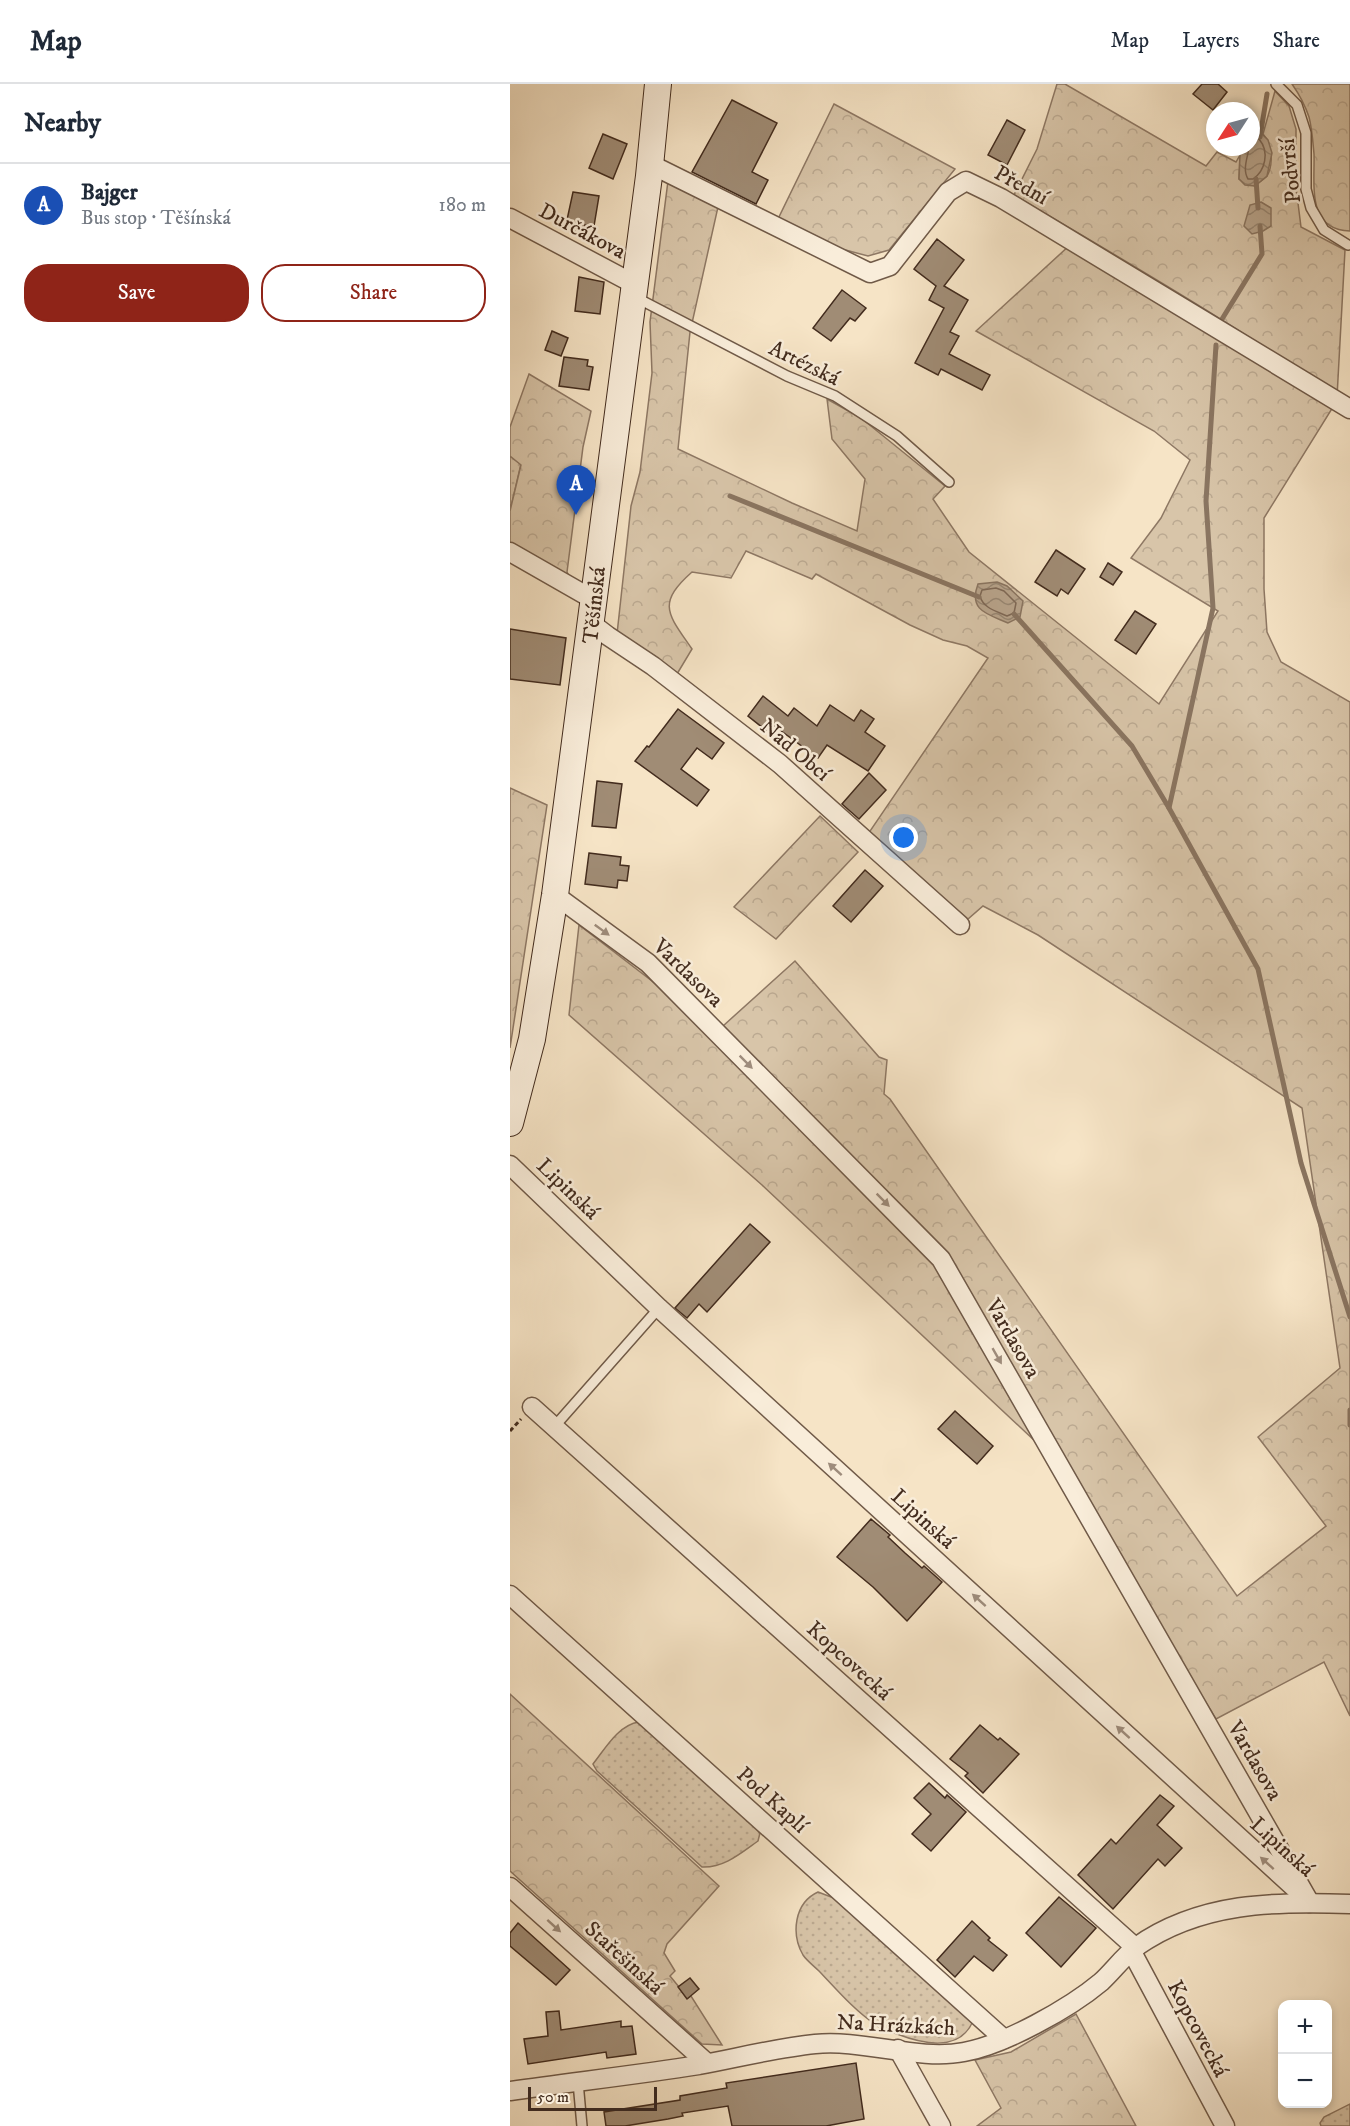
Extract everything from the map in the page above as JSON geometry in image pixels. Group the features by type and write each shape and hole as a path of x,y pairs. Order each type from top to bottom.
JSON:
{"main road":[{"name":"Těšínská","path":"510,1123 532,1039 555,895 650,164 658,84"}],"street":[{"name":"Přední","path":"650,164 870,273 890,266 948,192 966,181 1001,198 1350,409"},
{"name":"Durčákova","path":"510,218 633,290"},
{"name":"Nad Obcí","path":"512,553 592,611 608,636 653,666 780,764 960,925"},
{"name":"Vardasova","path":"555,895 648,963 941,1259 1310,1903"},
{"name":"Lipinská","path":"510,1165 659,1308 1310,1903"},
{"name":"Kopcovecká","path":"532,1407 1134,1950 1225,2126"},
{"name":"Pod Kaplí","path":"510,1595 1004,2039"},
{"name":"Stařešinská","path":"510,1887 707,2063"},
{"name":"Na Hrázkách","path":"510,2091 707,2063 816,2044 858,2044 924,2053 964,2052 1004,2039 1061,2009 1100,1983 1134,1950 1181,1922 1238,1906 1350,1904"},
{"path":"898,2049 941,2126"}],"lane":[{"name":"Podvrší","path":"1276,84 1297,105 1306,133 1306,189 1311,208 1324,230 1348,245"},
{"name":"Artézská","path":"633,290 787,376 835,396 897,436 949,482"},
{"path":"554,1427 659,1308"},
{"path":"578,2082 582,2126"}],"green space":[{"path":"1057,84 1065,84 1206,166 1214,156 1225,156 1236,162 1240,156 1239,179 1255,186 1267,176 1271,166 1270,149 1263,134 1275,91 1289,106 1296,129 1296,187 1301,227 1345,250 1337,397 1218,318 1014,195 1037,149"},
{"path":"1292,84 1350,84 1350,231 1336,229 1326,223 1320,214 1314,191 1314,154 1310,121 1304,104"},
{"path":"834,104 955,169 889,250 868,256 834,247 778,219"},
{"path":"668,181 718,207 690,332 678,449 857,531 865,479 832,439 827,399 861,418 945,486 933,499 969,552 1159,704 1218,611 1131,558 1161,518 1190,460 1154,431 976,331 1070,245 1333,407 1264,518 1264,589 1267,632 1281,662 1350,702 1350,1716 1324,1662 1216,1719 1054,1459 762,1185 569,1015 579,925 691,1011 713,1035 795,961 879,1057 887,1060 884,1094 890,1099 1237,1596 1326,1526 1258,1437 1340,1368 1302,1108 1038,935 983,906 968,919 868,834 988,658 967,646 943,640 910,625 816,574 812,579 746,551 731,578 692,572 673,593 670,601 672,618 692,649 677,674 655,656 617,634 631,506 640,472 652,373 650,322"},
{"path":"529,374 591,411 583,447 567,572 570,578 510,547 510,511 521,465 510,456 510,427"},
{"path":"510,456 521,464 510,511"},
{"path":"510,788 547,805 510,1048"},
{"path":"820,816 858,852 776,939 734,907"},
{"path":"510,1694 719,1886 667,1944 664,1953 675,1971 670,1976 688,1998 691,1996 722,2045 702,2044 510,1871"},
{"path":"639,1722 751,1822 760,1833 758,1841 725,1862 702,1867 597,1771 593,1764 613,1738 631,1724"},
{"path":"818,1892 839,1900 973,2021 967,2031 959,2038 950,2041 940,2043 918,2041 878,2026 853,2006 806,1959 799,1947 796,1929 800,1911 810,1897"},
{"path":"1076,2014 1136,2126 977,2126 1001,2108 975,2060 1011,2052"},
{"path":"1350,2104 1350,2126 1321,2126 1320,2123 1324,2117"}],"water":[{"path":"1260,132 1268,140 1272,153 1267,176 1255,186 1245,185 1239,179 1240,156 1260,156"},
{"path":"1261,202 1271,208 1271,226 1252,234 1244,226 1250,205"},
{"path":"997,582 1007,586 1023,601 1020,617 1008,623 987,614 978,606 976,600 978,584"}],"building":[{"path":"1202,84 1218,84 1227,92 1219,102 1206,102 1206,104 1193,94"},
{"path":"732,100 777,123 752,172 768,180 756,204 692,172"},
{"path":"1007,120 1025,130 1007,165 988,155"},
{"path":"603,134 627,144 613,179 589,168"},
{"path":"573,192 599,196 594,226 585,225 584,233 574,233 565,229"},
{"path":"937,239 964,260 944,286 968,300 950,332 959,336 949,354 990,375 982,390 941,369 938,375 915,363 944,308 929,300 936,286 914,269"},
{"path":"579,277 604,282 600,314 575,311"},
{"path":"842,290 866,308 855,321 850,318 831,341 813,328"},
{"path":"552,331 568,338 561,356 545,350"},
{"path":"564,357 588,360 587,366 593,367 589,390 559,386"},
{"path":"1056,550 1085,569 1068,594 1061,589 1057,596 1035,582"},
{"path":"1108,563 1122,572 1113,585 1100,577"},
{"path":"1135,611 1156,624 1136,654 1115,640"},
{"path":"510,629 566,638 560,685 510,679"},
{"path":"763,696 788,716 794,708 817,726 830,705 854,721 861,710 874,719 865,732 885,746 868,771 827,745 818,758 773,725 768,732 748,716"},
{"path":"678,709 724,743 712,759 697,748 681,769 709,790 697,806 635,761 647,746 649,747"},
{"path":"869,773 886,790 859,819 842,804"},
{"path":"597,781 622,784 616,828 592,826"},
{"path":"589,853 621,857 620,865 629,866 627,881 618,880 617,888 585,884"},
{"path":"865,870 883,886 851,922 833,906"},
{"path":"750,1224 770,1242 707,1312 699,1304 687,1318 675,1308"},
{"path":"955,1411 993,1446 977,1464 938,1429"},
{"path":"871,1519 890,1535 888,1537 905,1553 942,1582 907,1621 873,1587 837,1557"},
{"path":"980,1725 1019,1754 983,1793 965,1776 968,1773 950,1759"},
{"path":"929,1783 945,1798 947,1795 966,1812 931,1851 912,1834 931,1814 914,1798"},
{"path":"1160,1795 1174,1806 1157,1825 1182,1848 1165,1866 1158,1859 1113,1909 1078,1875 1111,1839 1116,1844"},
{"path":"1059,1897 1096,1928 1061,1967 1026,1933"},
{"path":"972,1921 990,1938 988,1940 1007,1955 993,1971 974,1956 955,1977 937,1960"},
{"path":"518,1923 570,1970 556,1985 510,1946 510,1933"},
{"path":"690,1978 699,1989 687,1999 678,1987"},
{"path":"559,2011 561,2030 621,2021 621,2027 632,2026 636,2054 607,2058 606,2052 528,2064 524,2039 548,2036 546,2012"},
{"path":"856,2063 864,2119 826,2126 732,2126 728,2106 682,2113 683,2116 668,2119 625,2126 606,2126 604,2112 680,2100 680,2096 727,2088 726,2083"}],"waterway":[{"path":"1260,137 1267,94"},
{"path":"1256,179 1258,208"},
{"path":"1219,324 1262,254 1260,226"},
{"path":"1216,345 1206,501 1213,608 1169,808 1258,969 1301,1163 1350,1317"},
{"path":"730,496 979,597"},
{"path":"1014,614 1132,746 1169,808"},
{"path":"1350,1410 1350,1425"}],"place":[{"name":"Bajger","path":"576,515"}]}
